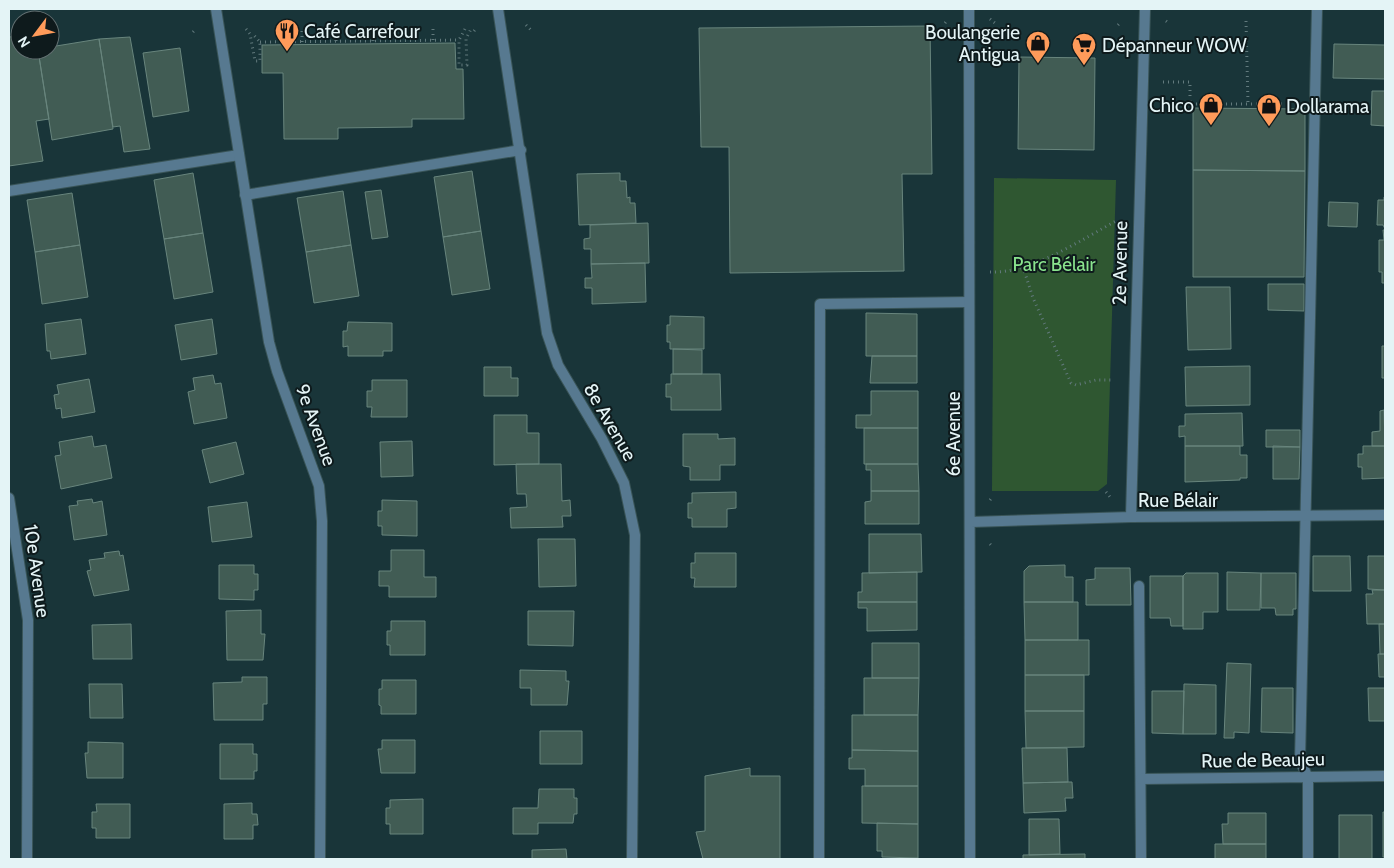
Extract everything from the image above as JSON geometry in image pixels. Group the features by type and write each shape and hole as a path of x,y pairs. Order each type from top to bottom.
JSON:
{"street":[{"name":"9e Avenue","path":"216,9 269,342 277,371 319,486 322,521 320,859"},
{"name":"8e Avenue","path":"498,9 521,150 547,333 558,365 614,460 624,483 631,509 635,535 632,859"},
{"name":"6e Avenue","path":"969,9 970,859"},
{"name":"2e Avenue","path":"1131,518 1145,9"},
{"path":"1308,859 1308,778 1300,760 1318,9"},
{"path":"245,195 521,150"},
{"path":"9,191 239,155"},
{"path":"819,859 820,304 969,302"},
{"name":"10e Avenue","path":"9,498 28,620 27,859"},
{"name":"Rue Bélair","path":"971,522 1131,518 1385,516"},
{"path":"1139,586 1141,859"},
{"name":"Rue de Beaujeu","path":"1141,779 1385,776"}],"path":[{"path":"990,19 995,23"},
{"path":"1166,20 1170,24"},
{"path":"1246,21 1248,104"},
{"path":"526,25 532,31"},
{"path":"465,28 458,40 459,65 467,64 466,39 474,29"},
{"path":"246,29 250,34 255,61 260,61 260,42 252,33"},
{"path":"373,41 374,29"},
{"path":"433,29 433,40"},
{"path":"302,30 302,42"},
{"path":"336,30 336,41"},
{"path":"260,42 458,40"},
{"path":"1162,82 1190,82 1190,104 1286,104"},
{"path":"990,272 1002,272 1023,267 1118,220"},
{"path":"1023,267 1034,298 1071,382 1076,385 1096,380 1114,380"},
{"path":"1106,492 1110,497"},
{"path":"990,500 993,496"}],"green space":[{"name":"Parc Bélair","path":"994,178 1116,180 1107,484 1098,491 992,491"}],"building":[{"path":"930,26 932,174 902,174 904,271 730,273 729,147 701,147 699,28"},
{"path":"9,37 10,60 40,60 49,119 36,121 43,161 9,166"},
{"path":"130,37 150,149 124,152 120,126 113,127 99,39"},
{"path":"99,39 113,129 52,140 40,60 60,60 60,45"},
{"path":"455,43 456,69 463,69 464,119 412,119 412,127 338,128 338,139 284,139 283,73 262,73 262,45"},
{"path":"1334,44 1385,45 1385,79 1333,78"},
{"path":"180,48 189,111 153,117 143,53"},
{"path":"1019,57 1095,58 1094,150 1018,149"},
{"path":"1372,91 1385,91 1385,126 1371,125"},
{"path":"1193,108 1305,109 1305,171 1193,170"},
{"path":"1193,170 1305,171 1304,277 1193,277"},
{"path":"472,171 481,231 443,237 434,177"},
{"path":"193,173 203,233 164,239 154,180"},
{"path":"620,173 620,181 626,181 627,198 630,197 630,203 635,203 636,223 579,225 577,174"},
{"path":"381,190 388,237 372,239 365,192"},
{"path":"343,191 351,245 306,252 297,198"},
{"path":"72,193 80,245 35,252 27,200"},
{"path":"1384,197 1385,229 1383,225 1377,225 1378,200 1384,200"},
{"path":"1329,202 1358,203 1357,227 1328,226"},
{"path":"648,223 649,263 591,264 591,249 584,249 584,239 590,238 590,225"},
{"path":"1383,230 1385,230 1385,283 1382,283 1382,272 1379,272 1379,240 1384,240"},
{"path":"481,231 490,289 452,295 443,237"},
{"path":"203,233 213,292 174,299 164,239"},
{"path":"80,245 88,297 42,304 35,252"},
{"path":"351,245 359,296 314,303 306,252"},
{"path":"645,263 646,302 592,304 592,288 585,288 585,278 592,278 591,264"},
{"path":"1268,284 1304,284 1304,311 1268,310"},
{"path":"1186,287 1230,287 1231,349 1188,350"},
{"path":"866,313 917,314 917,356 866,356"},
{"path":"670,316 704,317 704,349 670,349 670,342 667,342 667,325 670,325"},
{"path":"81,319 86,354 51,359 50,351 47,351 45,324"},
{"path":"212,319 217,354 181,360 175,325"},
{"path":"348,322 392,323 392,351 383,351 383,356 348,356 348,346 343,347 343,331 347,331"},
{"path":"1382,346 1385,346 1385,378 1382,378"},
{"path":"673,349 702,350 702,374 673,374"},
{"path":"872,356 917,356 917,383 870,383"},
{"path":"1250,366 1250,405 1186,406 1185,367"},
{"path":"484,367 511,367 511,378 518,378 518,396 484,396"},
{"path":"671,374 720,374 721,410 671,410 671,397 666,397 666,384 671,384"},
{"path":"213,375 215,384 221,383 227,418 194,424 188,392 195,390 193,378"},
{"path":"89,379 95,412 62,418 61,408 56,409 54,395 59,394 57,385"},
{"path":"372,380 407,380 407,417 371,417 372,407 367,407 367,391 372,391"},
{"path":"871,391 918,391 918,428 856,428 856,415 871,415"},
{"path":"1384,410 1385,446 1372,446 1372,432 1380,431 1380,411"},
{"path":"1242,413 1243,446 1185,446 1185,436 1179,437 1179,426 1185,426 1185,414"},
{"path":"494,415 527,415 527,433 539,433 539,464 494,465"},
{"path":"864,428 918,428 918,464 864,464"},
{"path":"1266,430 1300,430 1300,447 1266,447"},
{"path":"683,434 718,434 718,439 735,438 735,465 720,465 720,480 690,480 690,467 683,466"},
{"path":"92,436 94,447 106,445 112,478 61,489 55,456 61,455 59,442"},
{"path":"412,441 413,476 381,477 380,442"},
{"path":"236,442 244,474 210,483 202,450"},
{"path":"1185,446 1240,446 1240,455 1247,455 1247,478 1240,478 1240,480 1185,482"},
{"path":"1273,446 1300,447 1299,479 1273,479"},
{"path":"1363,446 1385,446 1385,478 1362,479 1362,467 1358,467 1358,454 1363,454"},
{"path":"516,464 561,464 562,501 570,500 571,516 562,516 563,527 511,528 510,508 527,507 526,494 517,494"},
{"path":"866,464 918,464 919,491 871,491 871,470 866,470"},
{"path":"871,491 919,491 919,524 865,524 865,502 871,501"},
{"path":"736,492 736,508 727,509 727,527 692,527 692,518 688,518 688,503 692,503 692,493"},
{"path":"92,499 93,503 102,501 107,535 74,540 69,506 78,505 77,501"},
{"path":"382,500 417,501 417,536 382,535 382,526 378,526 378,511 382,511"},
{"path":"247,502 252,537 212,542 208,507"},
{"path":"869,534 921,534 922,572 869,573"},
{"path":"538,539 575,539 576,586 539,587"},
{"path":"391,550 424,550 424,577 436,577 436,597 389,597 389,586 379,586 379,571 391,571"},
{"path":"119,551 120,556 123,555 129,590 94,596 87,571 91,570 89,560 105,558 104,553"},
{"path":"695,553 736,553 736,587 694,587 695,578 691,578 691,563 695,563"},
{"path":"1313,556 1350,556 1351,591 1313,591"},
{"path":"1368,556 1385,556 1385,590 1368,589"},
{"path":"219,565 254,565 254,574 258,574 258,590 254,590 254,600 219,599"},
{"path":"1065,565 1065,577 1073,577 1073,602 1024,602 1024,571 1029,566"},
{"path":"1095,568 1130,568 1131,605 1086,605 1086,580 1095,579"},
{"path":"917,572 917,602 858,602 858,592 862,592 862,573"},
{"path":"1227,572 1261,573 1260,610 1227,610"},
{"path":"1186,573 1218,573 1218,612 1203,612 1203,629 1183,629 1183,576"},
{"path":"1261,573 1296,573 1296,609 1293,609 1293,615 1276,615 1275,608 1261,608"},
{"path":"1150,576 1183,576 1183,626 1171,626 1170,618 1150,618"},
{"path":"1372,590 1385,590 1385,624 1367,624 1366,594 1373,594"},
{"path":"858,602 917,602 917,630 867,631 867,608 858,608"},
{"path":"1024,602 1078,602 1078,640 1025,640"},
{"path":"261,610 261,634 265,634 263,660 227,660 226,611"},
{"path":"528,611 574,611 573,646 528,645"},
{"path":"391,621 425,621 425,655 390,655 390,645 387,645 387,631 391,631"},
{"path":"131,624 132,659 93,659 92,625"},
{"path":"1379,624 1385,624 1385,654 1380,654"},
{"path":"1025,640 1089,640 1089,675 1025,675"},
{"path":"872,643 919,643 919,678 872,678"},
{"path":"1378,654 1385,654 1385,677 1379,677"},
{"path":"1227,663 1251,664 1249,733 1234,732 1234,738 1224,738"},
{"path":"520,670 566,671 566,681 569,681 567,705 531,705 531,688 520,688"},
{"path":"1025,675 1084,675 1084,711 1025,711"},
{"path":"242,677 267,677 267,704 263,704 263,720 214,720 213,683 242,682"},
{"path":"864,678 919,678 918,715 864,715"},
{"path":"382,680 416,680 416,714 381,714 379,689 382,689"},
{"path":"89,684 122,684 123,718 90,718"},
{"path":"1184,684 1216,685 1216,734 1183,734"},
{"path":"1262,688 1293,688 1293,733 1261,732"},
{"path":"1368,688 1385,688 1385,721 1369,721"},
{"path":"1152,691 1184,691 1183,734 1152,733"},
{"path":"1025,711 1084,711 1084,747 1026,748"},
{"path":"852,715 918,715 918,751 852,750"},
{"path":"540,731 582,731 582,764 540,764"},
{"path":"382,740 415,740 415,773 381,773 378,749 382,749"},
{"path":"88,742 123,743 123,778 87,778 85,753 88,753"},
{"path":"220,744 253,744 253,754 257,754 257,771 254,771 254,779 220,779"},
{"path":"1022,748 1067,748 1068,782 1023,783"},
{"path":"852,750 918,751 918,786 865,786 865,769 849,769 849,758 852,758"},
{"path":"750,768 750,776 780,776 780,859 703,859 696,832 705,831 705,776"},
{"path":"1072,782 1073,798 1065,798 1066,811 1024,813 1023,783"},
{"path":"862,786 918,786 918,824 862,823"},
{"path":"539,789 574,789 574,798 577,798 577,814 574,814 573,823 538,823 538,834 513,834 513,808 538,808"},
{"path":"423,799 423,834 390,834 390,824 386,824 386,808 390,808 390,800"},
{"path":"252,803 252,814 257,814 258,825 253,825 253,839 224,839 224,804"},
{"path":"96,804 130,804 130,838 96,838 96,828 92,828 92,812 97,812"},
{"path":"1383,812 1385,812 1385,857 1383,857"},
{"path":"1228,813 1266,813 1266,844 1223,844 1222,824 1228,824"},
{"path":"1339,815 1372,815 1372,859 1339,859"},
{"path":"1029,819 1059,819 1060,854 1029,855"},
{"path":"877,823 918,824 918,858 882,857 882,851 877,851"},
{"path":"1215,844 1266,844 1266,859 1215,859"},
{"path":"566,849 567,859 532,859 532,850"},
{"path":"1085,854 1085,859 1023,859 1023,855"}],"place":[{"name":"Café Carrefour","path":"287,52"},
{"name":"Boulangerie Antigua","path":"1038,64"},
{"name":"Dépanneur WOW","path":"1084,66"},
{"name":"Chico","path":"1211,126"},
{"name":"Dollarama","path":"1269,127"}]}
